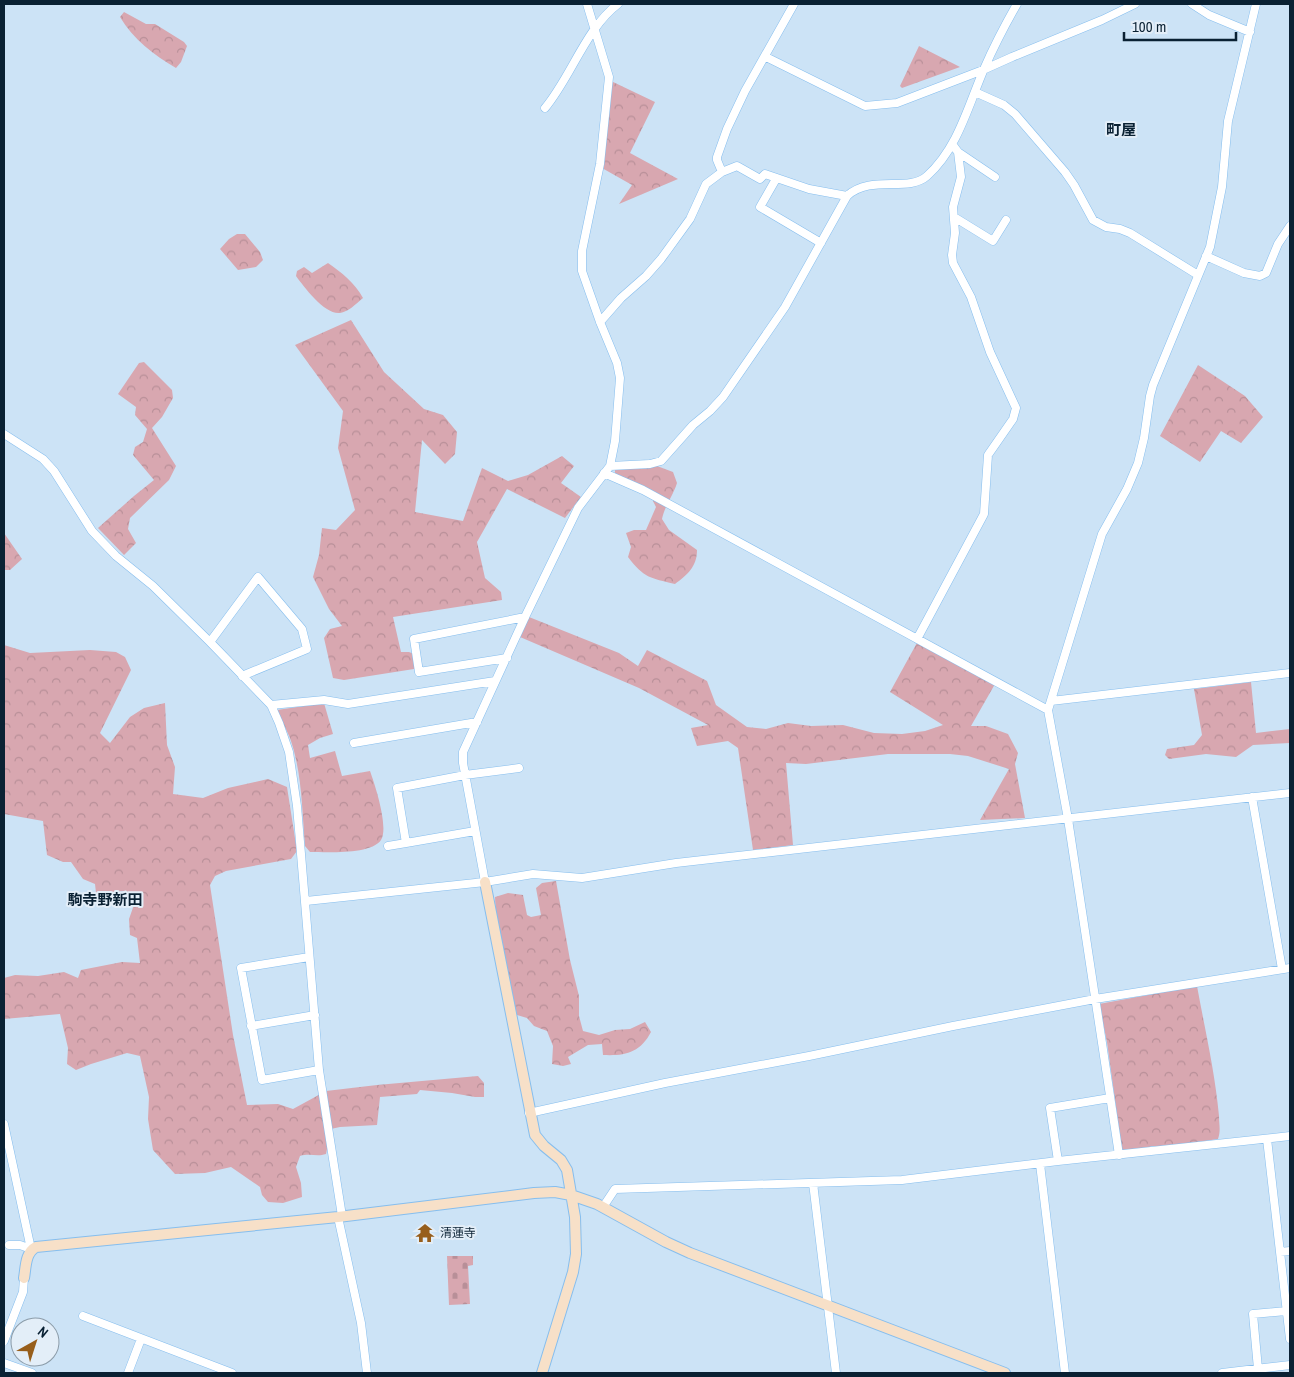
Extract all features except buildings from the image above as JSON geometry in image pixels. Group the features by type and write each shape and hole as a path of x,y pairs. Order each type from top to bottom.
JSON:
{"street":[{"path":"545,1372 573,1272 576,1254 575,1217 567,1170 561,1160 535,1136 529,1113 475,831 463,763 463,752 578,508 610,466 615,441 620,378 617,362 600,322 582,271 582,251 600,164 610,77 587,4"},
{"path":"545,108 561,87 595,29 618,4"},
{"path":"722,172 717,160 720,148 745,90 766,57 794,4"},
{"path":"610,466 650,464 661,461 693,425 723,397 785,307 847,196 859,188 874,184 906,184 926,178 952,144 1002,29 1017,4"},
{"path":"766,57 865,106 897,103 984,70 1135,4"},
{"path":"1192,4 1209,15 1250,32"},
{"path":"1119,1155 1068,819 1048,710 1102,534 1127,489 1138,463 1150,396 1206,256 1215,226 1222,187 1228,121 1256,4"},
{"path":"975,92 1004,105 1014,114 1065,172 1093,220 1106,227 1130,233 1198,275"},
{"path":"952,144 958,152 995,177"},
{"path":"917,639 984,514 988,454 1013,419 1016,408 990,352 977,311 953,263 952,255 955,233 953,207 961,176 958,152"},
{"path":"600,322 621,298 655,266 687,225 706,184 722,172 737,166 760,179 765,174 809,190 847,196"},
{"path":"776,179 760,207 821,243"},
{"path":"954,217 993,241 1006,220"},
{"path":"1206,256 1244,273 1260,276 1266,273 1278,244 1290,226"},
{"path":"4,434 43,459 54,471 92,531 116,556 153,586 210,642 271,705 279,723 289,752 297,806 319,1070 340,1216 361,1323 367,1373"},
{"path":"604,473 643,490 1048,710"},
{"path":"210,642 258,577 302,629 307,649 242,676"},
{"path":"507,658 420,672 414,638 525,617"},
{"path":"1051,701 1290,673"},
{"path":"271,705 324,700 348,704 495,681"},
{"path":"354,743 477,722"},
{"path":"406,843 397,788 465,775 519,768"},
{"path":"306,901 485,882 533,874 582,878 676,863 1290,793"},
{"path":"529,1113 665,1083 809,1056 952,1026 1095,999 1286,969 1252,797"},
{"path":"388,846 475,831"},
{"path":"309,957 241,968 262,1080 319,1070"},
{"path":"251,1026 315,1015"},
{"path":"1058,1161 1050,1108 1110,1098"},
{"path":"4,1124 31,1249 28,1254 23,1292 4,1341"},
{"path":"575,1217 581,1210 600,1206 614,1189 902,1180 1290,1136"},
{"path":"1267,1139 1290,1339"},
{"path":"1040,1164 1065,1373"},
{"path":"813,1183 836,1373"},
{"path":"9,1245 31,1249 555,1192 571,1195 600,1206 690,1253 1004,1373"},
{"path":"1280,1252 1290,1251"},
{"path":"1258,1369 1253,1314 1286,1311"},
{"path":"83,1316 232,1373"},
{"path":"128,1373 141,1339"},
{"path":"4,1363 32,1373"},
{"path":"1222,1373 1290,1366"}],"green space":[{"path":"124,12 146,24 155,24 184,42 187,46 181,62 176,68 152,52 131,32 120,17"},
{"path":"919,46 960,67 902,88 900,86"},
{"path":"611,81 655,102 630,153 678,179 619,204 632,185 602,168"},
{"path":"237,234 245,234 260,252 263,260 256,267 238,270 220,249 229,239"},
{"path":"328,263 352,283 363,298 352,307 340,313 328,310 322,305 309,293 296,276 297,271 304,267 312,273"},
{"path":"351,320 384,372 424,409 443,415 457,432 455,454 445,464 422,440 415,512 463,521 482,468 508,481 528,475 562,456 574,466 561,483 581,497 565,518 507,489 477,542 485,578 501,592 502,600 393,617 401,652 414,654 414,669 344,680 333,678 324,638 330,629 342,626 329,609 313,577 319,555 322,528 336,530 355,510 338,448 343,411 295,345"},
{"path":"144,362 172,390 173,398 162,417 152,428 176,466 169,480 130,518 128,529 136,543 124,555 98,528 154,480 133,455 135,447 143,442 147,429 135,415 136,407 118,394 139,363"},
{"path":"1198,365 1245,396 1263,417 1241,443 1221,431 1200,462 1160,436"},
{"path":"657,466 673,472 677,483 662,519 669,530 697,550 693,566 675,584 648,576 628,557 631,547 626,533 634,530 646,530 656,507 653,501 653,491 615,474 615,469"},
{"path":"4,533 22,559 10,570 4,570"},
{"path":"529,617 619,653 638,666 647,650 707,681 716,705 747,727 766,729 788,723 811,726 843,725 874,733 902,734 925,731 943,725 890,692 918,641 995,684 971,726 986,726 1008,734 1018,753 1015,764 1025,818 980,820 1009,769 968,756 950,754 888,754 806,764 786,763 793,845 753,850 738,748 728,741 697,746 691,728 708,725 639,688 520,637"},
{"path":"4,645 30,653 90,650 116,652 125,657 131,670 100,733 110,743 130,717 144,708 165,703 167,745 175,767 173,794 203,798 228,788 268,779 287,787 297,851 291,859 226,871 215,876 210,885 233,1035 247,1105 278,1104 293,1109 326,1091 478,1076 484,1083 484,1097 420,1090 417,1094 380,1097 377,1125 340,1127 326,1130 328,1144 326,1154 300,1156 296,1167 301,1183 302,1197 283,1203 268,1202 262,1195 260,1187 231,1167 205,1173 175,1174 153,1150 148,1119 149,1097 140,1056 127,1053 76,1070 67,1064 68,1048 60,1014 4,1019 4,978 15,975 38,976 64,972 78,978 81,970 122,962 140,963 137,938 130,935 129,919 136,899 125,891 96,893 95,884 83,879 71,862 63,862 47,855 43,821 4,814"},
{"path":"1251,682 1256,733 1290,729 1290,743 1253,745 1236,757 1206,754 1169,759 1165,755 1167,749 1194,745 1202,735 1194,689"},
{"path":"324,703 333,734 320,738 308,745 310,758 335,751 342,776 370,771 380,806 383,834 381,840 376,845 368,848 348,852 310,852 305,846 297,764 290,738 277,710"},
{"path":"556,881 570,960 579,996 579,1016 583,1031 599,1035 615,1030 630,1029 645,1022 651,1032 642,1045 631,1052 618,1055 603,1055 602,1044 588,1045 568,1057 571,1064 563,1066 552,1064 553,1046 547,1031 534,1026 527,1018 517,1015 496,917 495,897 508,893 523,895 527,915 531,917 541,915 536,888 542,883"},
{"path":"1197,986 1217,1100 1220,1128 1218,1139 1171,1146 1152,1146 1139,1151 1122,1151 1107,1042 1099,1004"},
{"path":"447,1256 473,1256 473,1265 468,1266 470,1304 449,1305"}],"place":[{"name":"清蓮寺","path":"425,1233"}],"district":[{"name":"町屋","path":"1121,129"},
{"name":"駒寺野新田","path":"105,899"}]}
